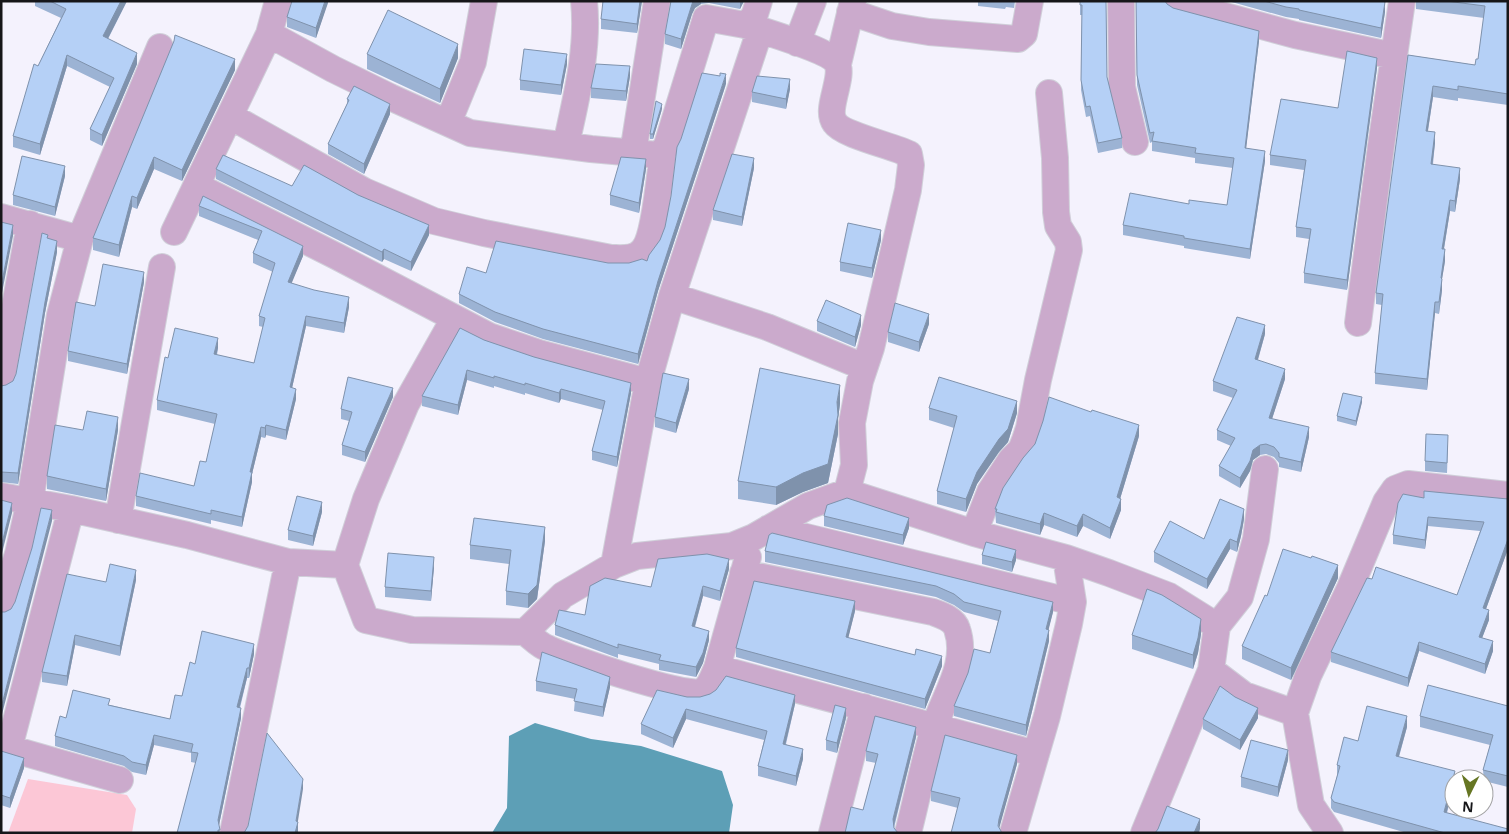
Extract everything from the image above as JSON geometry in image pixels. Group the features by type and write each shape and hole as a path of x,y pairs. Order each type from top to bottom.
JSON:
{"street":[{"path":"174,232 269,34 278,1"},
{"path":"448,123 473,62 484,1"},
{"path":"566,145 584,55 586,24 584,1"},
{"path":"633,153 657,1"},
{"path":"614,565 648,382 753,27 759,1"},
{"path":"797,43 813,1"},
{"path":"847,492 854,465 852,423 860,381 870,348 908,190 910,165 908,154 852,133 835,124 832,117 838,64 852,6 892,26 929,32 1018,39 1024,34 1030,1"},
{"path":"1121,1 1122,87 1135,142"},
{"path":"1358,323 1402,1"},
{"path":"1177,3 1295,35 1394,56"},
{"path":"230,116 364,191 434,221 484,233 611,258 632,258 644,250 653,223 663,152 667,145 708,10 832,57 838,64"},
{"path":"269,34 390,97 470,132 653,156 663,152"},
{"path":"1,608 18,554 30,501 60,315 80,239 160,47"},
{"path":"974,533 990,492 1011,460 1021,450 1030,428 1038,380 1070,250 1068,242 1058,226 1056,212 1055,158 1049,93"},
{"path":"197,186 489,336 539,353 648,382"},
{"path":"1,217 80,239"},
{"path":"1,382 4,348 30,224"},
{"path":"118,520 162,267"},
{"path":"672,296 767,327 864,367"},
{"path":"454,319 406,404 366,499 345,565 366,620 412,630 525,632 545,648 568,657 612,672 695,694 703,692 710,683 717,668 744,573 761,533"},
{"path":"1144,833 1211,670 1217,626 1240,597 1256,539 1265,469"},
{"path":"1330,833 1311,804 1295,713 1308,676 1350,588 1386,502 1395,489 1408,484 1508,495"},
{"path":"525,632 563,595 614,565 637,556 732,546 761,533 808,506 847,492 974,533 1066,558 1169,596 1217,626"},
{"path":"1,496 71,509 187,535 288,562 345,565"},
{"path":"71,509 5,747 120,780"},
{"path":"761,533 1072,602"},
{"path":"1013,833 1047,716 1069,624 1072,602 1066,558"},
{"path":"233,833 288,562"},
{"path":"744,573 933,612 946,617 956,627 960,644 958,670 934,727 908,833"},
{"path":"717,668 1036,754"},
{"path":"1211,670 1244,695 1295,713"},
{"path":"832,833 864,707"}],"shaded area":[{"path":"28,779 127,795 136,809 132,833 8,833"}],"water":[{"path":"535,723 591,739 641,746 722,771 733,805 729,833 492,833 507,808 509,736"}],"building":[{"path":"50,1 121,1 103,36 137,53 102,135 90,129 114,78 67,55 40,144 13,136 34,64 38,66 66,9"},
{"path":"292,1 325,1 316,28 287,17"},
{"path":"603,1 640,1 637,24 601,19"},
{"path":"671,1 693,1 681,39 665,34"},
{"path":"1080,1 1106,1 1107,77 1122,138 1098,143 1090,106 1086,107 1081,80 1082,5 1080,5"},
{"path":"1136,1 1165,1 1173,8 1259,31 1245,148 1265,151 1250,249 1123,225 1130,193 1189,204 1189,200 1227,205 1234,158 1195,153 1196,148 1152,141 1154,132 1150,133 1137,75"},
{"path":"1264,1 1383,1 1385,2 1381,28"},
{"path":"1446,1 1508,1 1508,94 1458,86 1458,90 1433,86 1426,131 1435,132 1431,164 1460,168 1455,201 1450,200 1442,249 1445,249 1442,279 1439,302 1435,302 1427,379 1375,373 1383,294 1376,293 1408,55 1475,65 1476,59 1478,59 1485,6"},
{"path":"388,10 458,44 440,89 367,54"},
{"path":"175,35 235,59 182,170 154,157 137,198 132,196 119,245 93,238 174,41"},
{"path":"524,49 567,54 561,85 520,80"},
{"path":"1347,51 1377,58 1347,280 1304,273 1311,229 1296,227 1306,160 1270,155 1281,99 1338,108"},
{"path":"596,64 630,66 626,91 591,88"},
{"path":"702,73 720,76 720,73 726,74 658,281 638,354 543,329 495,312 459,294 467,267 486,273 496,241 608,263 629,263 642,259 647,261 660,240 665,227 677,147"},
{"path":"757,76 790,79 786,99 752,92"},
{"path":"354,86 390,104 364,164 328,144"},
{"path":"656,101 662,104 653,134 650,134"},
{"path":"732,154 754,158 742,217 713,210"},
{"path":"223,155 292,186 304,165 358,195 429,225 411,262 384,249 382,252 216,169"},
{"path":"22,156 65,166 55,207 13,195"},
{"path":"621,157 646,159 639,203 610,195"},
{"path":"203,196 303,246 288,282 314,290 349,297 344,323 306,316 290,387 296,389 286,430 266,425 265,428 261,427 242,517 211,510 211,514 136,496 140,473 194,486 200,461 206,462 217,414 157,400 165,357 168,358 175,328 218,338 214,354 254,363 265,318 259,316 275,263 253,253 262,231 199,206"},
{"path":"1,222 13,225 1,287"},
{"path":"848,223 881,230 872,268 840,262"},
{"path":"42,233 48,235 47,238 57,241 45,302 18,473 1,472 1,386 13,381 16,374"},
{"path":"103,264 144,272 127,364 68,351 76,302 95,306"},
{"path":"826,300 861,315 855,337 817,321"},
{"path":"895,303 929,314 919,342 888,332"},
{"path":"1237,317 1265,325 1255,359 1285,369 1269,418 1309,427 1301,462 1279,457 1279,453 1274,447 1266,444 1260,445 1253,450 1250,461 1240,478 1219,466 1235,438 1217,430 1237,390 1213,381"},
{"path":"460,328 484,340 534,357 631,383 617,457 592,451 605,401 561,389 559,393 467,370 458,405 422,396"},
{"path":"760,368 840,385 837,402 838,415 828,464 803,473 776,487 738,481"},
{"path":"663,373 689,379 676,423 655,417"},
{"path":"348,377 393,388 365,452 342,445 352,412 341,409"},
{"path":"939,377 1017,401 1008,429 977,472 966,499 937,491 957,416 929,408"},
{"path":"1343,393 1362,397 1356,421 1337,416"},
{"path":"1049,397 1091,412 1092,410 1139,425 1117,497 1121,499 1110,528 1083,514 1077,526 1044,513 1040,524 996,512 997,509 995,509 1003,488 1035,444"},
{"path":"87,411 118,417 106,489 47,476 55,425 83,430"},
{"path":"1426,434 1448,435 1447,463 1425,461"},
{"path":"1424,491 1508,499 1508,539 1483,608 1489,610 1479,637 1493,641 1485,664 1419,642 1408,678 1331,652 1367,578 1372,579 1376,567 1457,595 1484,522 1428,517 1425,540 1393,535 1398,503 1403,494 1424,498"},
{"path":"297,496 322,502 313,536 288,530"},
{"path":"847,498 909,518 903,535 824,516 827,505"},
{"path":"1220,499 1244,509 1237,542 1230,539 1207,579 1154,552 1170,521 1204,539"},
{"path":"1,500 12,503 1,547"},
{"path":"41,508 52,510 1,708 1,612 11,609 15,602 32,548"},
{"path":"474,518 545,527 537,585 528,594 506,591 511,550 470,545"},
{"path":"772,533 1053,602 1046,629 1049,630 1026,725 954,706 968,673 974,649 990,653 1001,611 964,602 954,594 936,586 765,551 769,535"},
{"path":"986,542 1016,550 1012,562 982,555"},
{"path":"1283,549 1338,565 1291,668 1242,646 1265,595 1267,596"},
{"path":"388,553 434,557 431,591 385,587"},
{"path":"707,554 729,559 720,591 703,586 692,626 709,631 703,653 696,667 659,660 661,655 618,644 618,648 555,625 559,610 585,615 590,586 605,578 651,587 658,559"},
{"path":"110,564 136,570 120,646 75,635 67,676 42,672 67,574 106,582"},
{"path":"754,581 855,601 846,637 915,655 916,649 942,656 925,699 736,648"},
{"path":"1147,589 1162,595 1201,619 1193,655 1132,635"},
{"path":"202,631 254,644 237,707 241,708 218,820 220,830 218,830 218,833 177,833 198,753 191,752 193,744 154,735 146,765 132,762 124,756 55,736 60,716 66,718 73,690 110,699 108,705 170,719 175,695 182,696 190,662 195,664"},
{"path":"542,652 610,677 603,707 574,701 577,689 536,681"},
{"path":"726,676 795,695 783,744 803,749 796,776 758,766 767,731 686,709 673,738 641,724 657,690 687,697 700,697 716,690"},
{"path":"1428,685 1508,706 1508,776 1494,773 1494,769 1483,769 1493,735 1420,716"},
{"path":"1220,686 1235,697 1258,708 1240,740 1203,719"},
{"path":"835,705 846,708 837,743 826,740"},
{"path":"1367,706 1407,716 1396,756 1447,769 1444,769 1444,819 1470,819 1508,829 1508,833 1445,833 1334,802 1331,798 1340,766 1337,765 1344,737 1358,741"},
{"path":"875,716 916,727 893,819 894,828 898,833 845,833 851,807 863,810 878,754 866,751"},
{"path":"267,733 303,779 295,833 244,833 248,826"},
{"path":"945,735 1017,755 999,819 998,826 1001,833 951,833 960,798 931,791"},
{"path":"1251,740 1288,750 1278,787 1241,777"},
{"path":"1,751 24,758 10,798 1,795"},
{"path":"1167,806 1200,819 1194,833 1155,833"}]}
